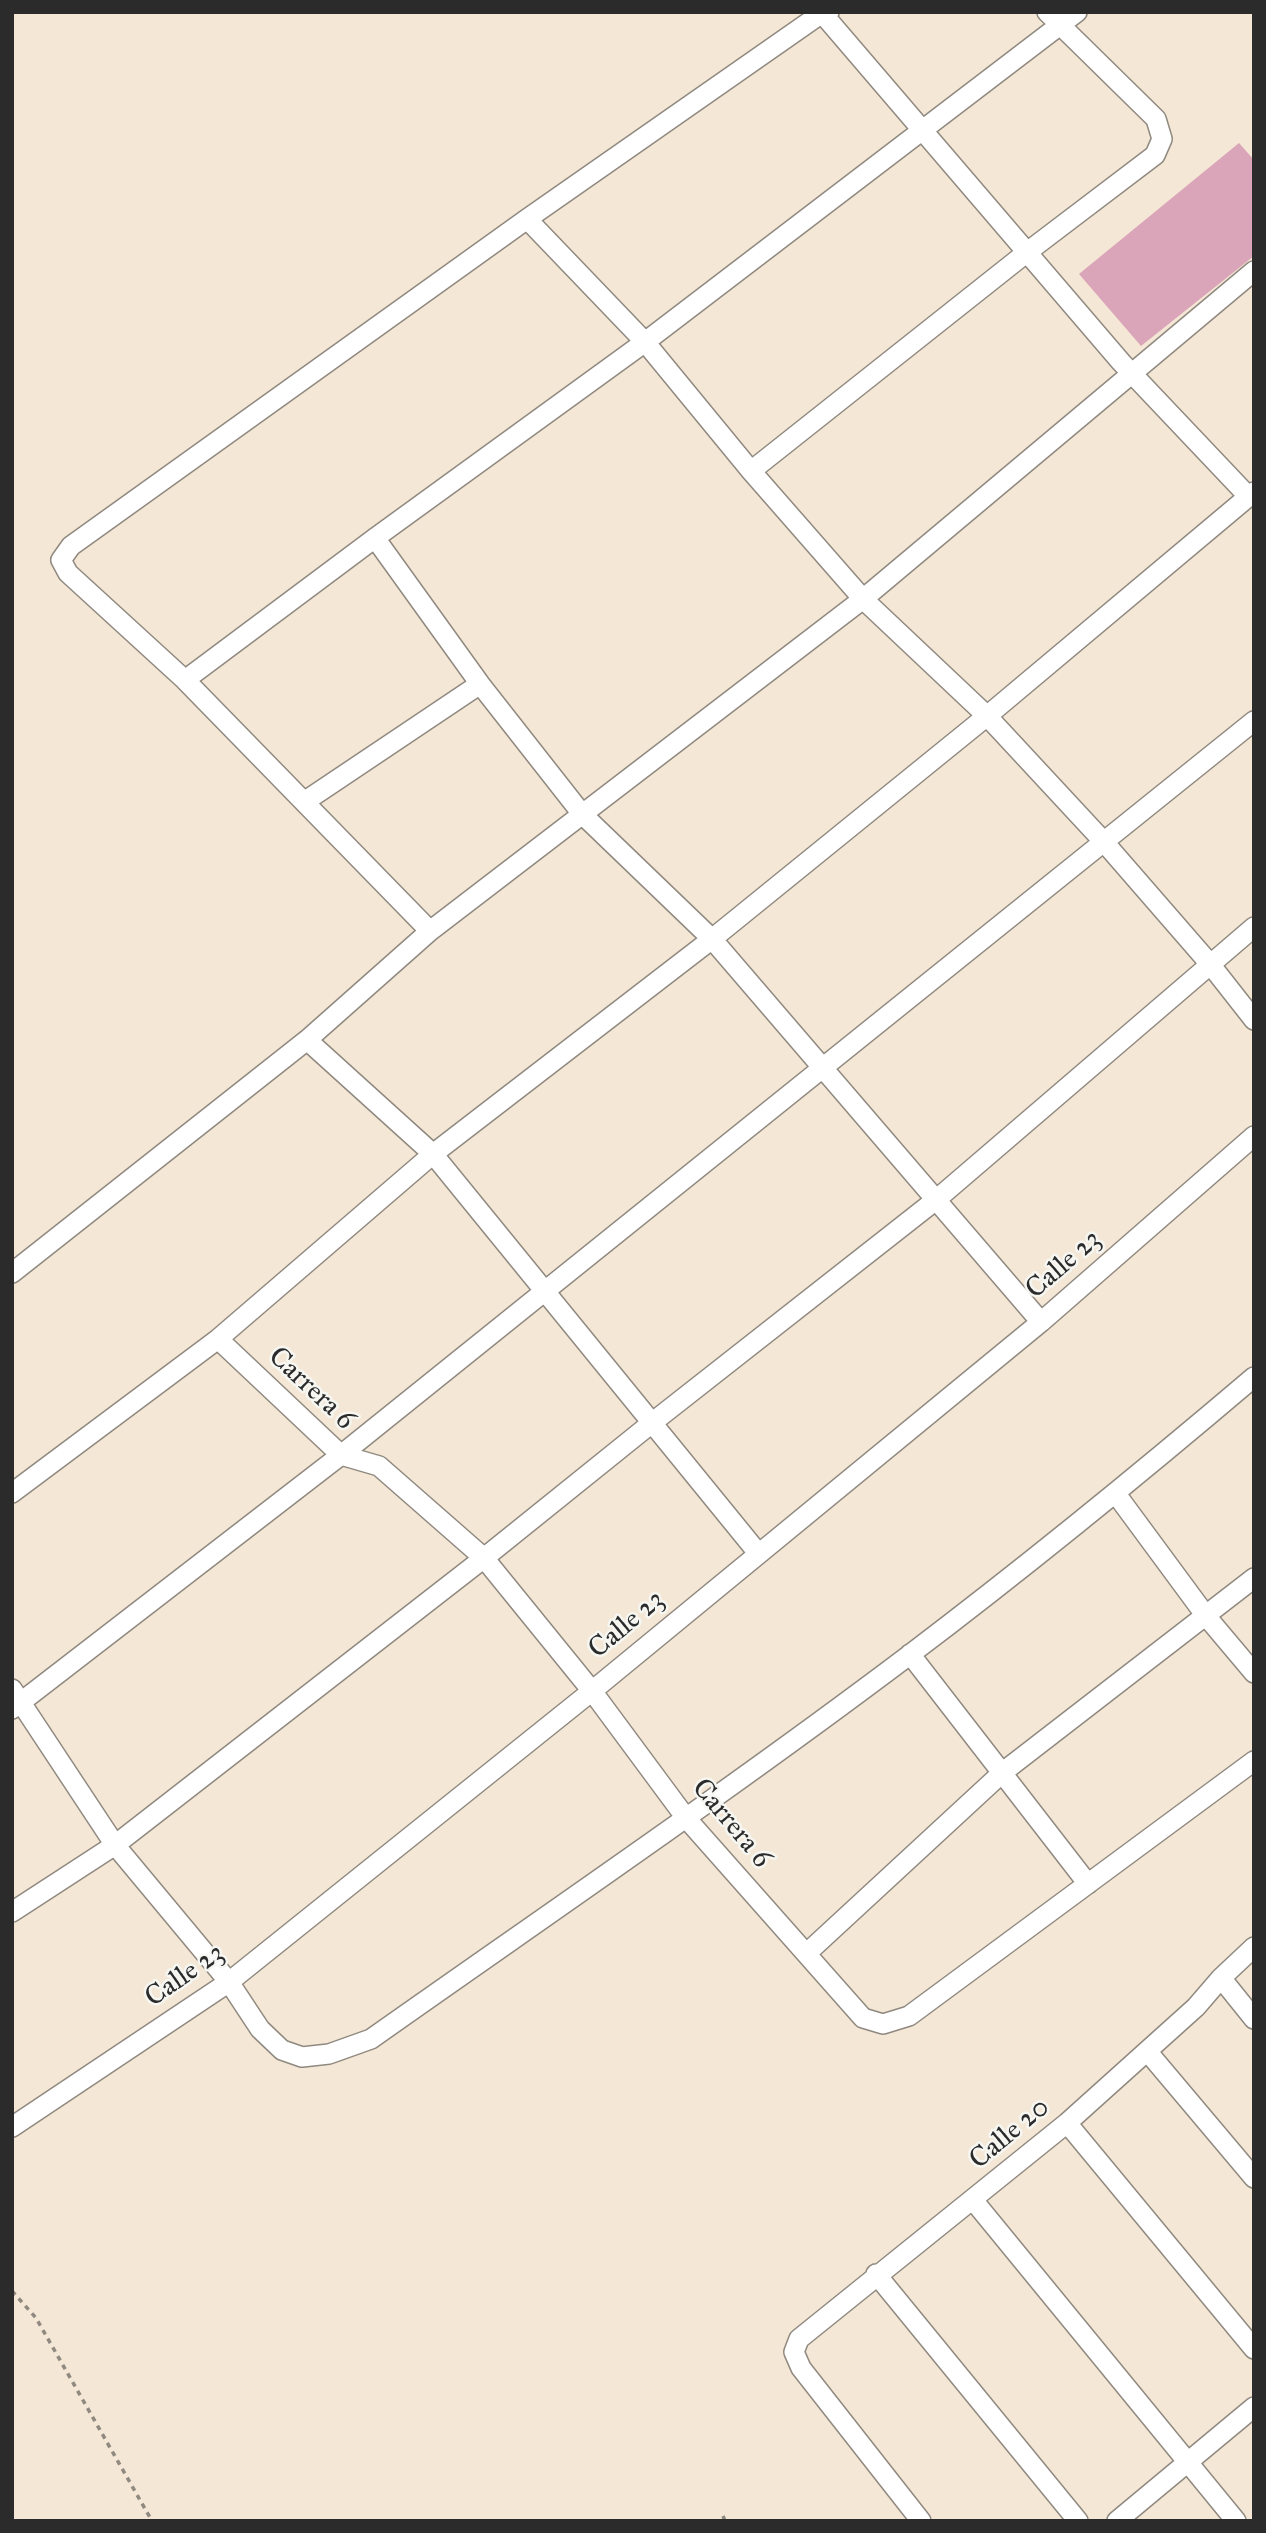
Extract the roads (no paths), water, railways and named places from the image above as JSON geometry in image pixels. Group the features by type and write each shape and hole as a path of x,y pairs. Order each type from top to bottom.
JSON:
{"street":[{"path":"430,931 185,680 68,573 61,560 71,546 527,219 822,13 829,12"},
{"path":"185,680 645,342 923,131 1053,19 1077,12"},
{"path":"12,1493 218,1339 433,1154 712,939 987,716 1251,494 1130,372 822,13"},
{"path":"751,471 1026,253 1156,155 1162,139 1156,120 1053,19"},
{"path":"527,219 645,342 751,471 863,599 987,716 1104,842 1254,1020"},
{"path":"12,1273 307,1040 430,931 863,599 1130,372 1254,271"},
{"path":"375,538 480,684 582,814 712,939 1041,1322"},
{"path":"304,802 480,684"},
{"path":"1254,721 341,1455 15,1700 115,1845 229,1982 260,2029 282,2050 302,2057 329,2054 371,2039 686,1818 910,1654 1116,1494 1254,1377"},
{"path":"12,1912 115,1845 484,1558 937,1199 1254,927"},
{"path":"307,1040 433,1154 758,1553"},
{"name":"Calle 23","path":"12,2127 229,1982 592,1691 1041,1322 1254,1136"},
{"name":"Carrera 6","path":"218,1339 341,1455 379,1466 484,1558 592,1691 686,1818 863,2018 883,2024 909,2017 1254,1761"},
{"path":"1116,1494 1206,1616 1254,1673"},
{"path":"807,1953 1003,1772 1254,1578"},
{"path":"910,1654 1088,1884"},
{"name":"Calle 20","path":"921,2521 801,2368 794,2352 799,2339 876,2274 973,2200 1067,2123 1196,2007 1221,1978 1254,1947"},
{"path":"1221,1978 1254,2018"},
{"path":"1147,2051 1254,2178"},
{"path":"1067,2123 1254,2349"},
{"path":"973,2200 1236,2521"},
{"path":"876,2274 1077,2521"},
{"path":"1117,2521 1254,2407"}]}
